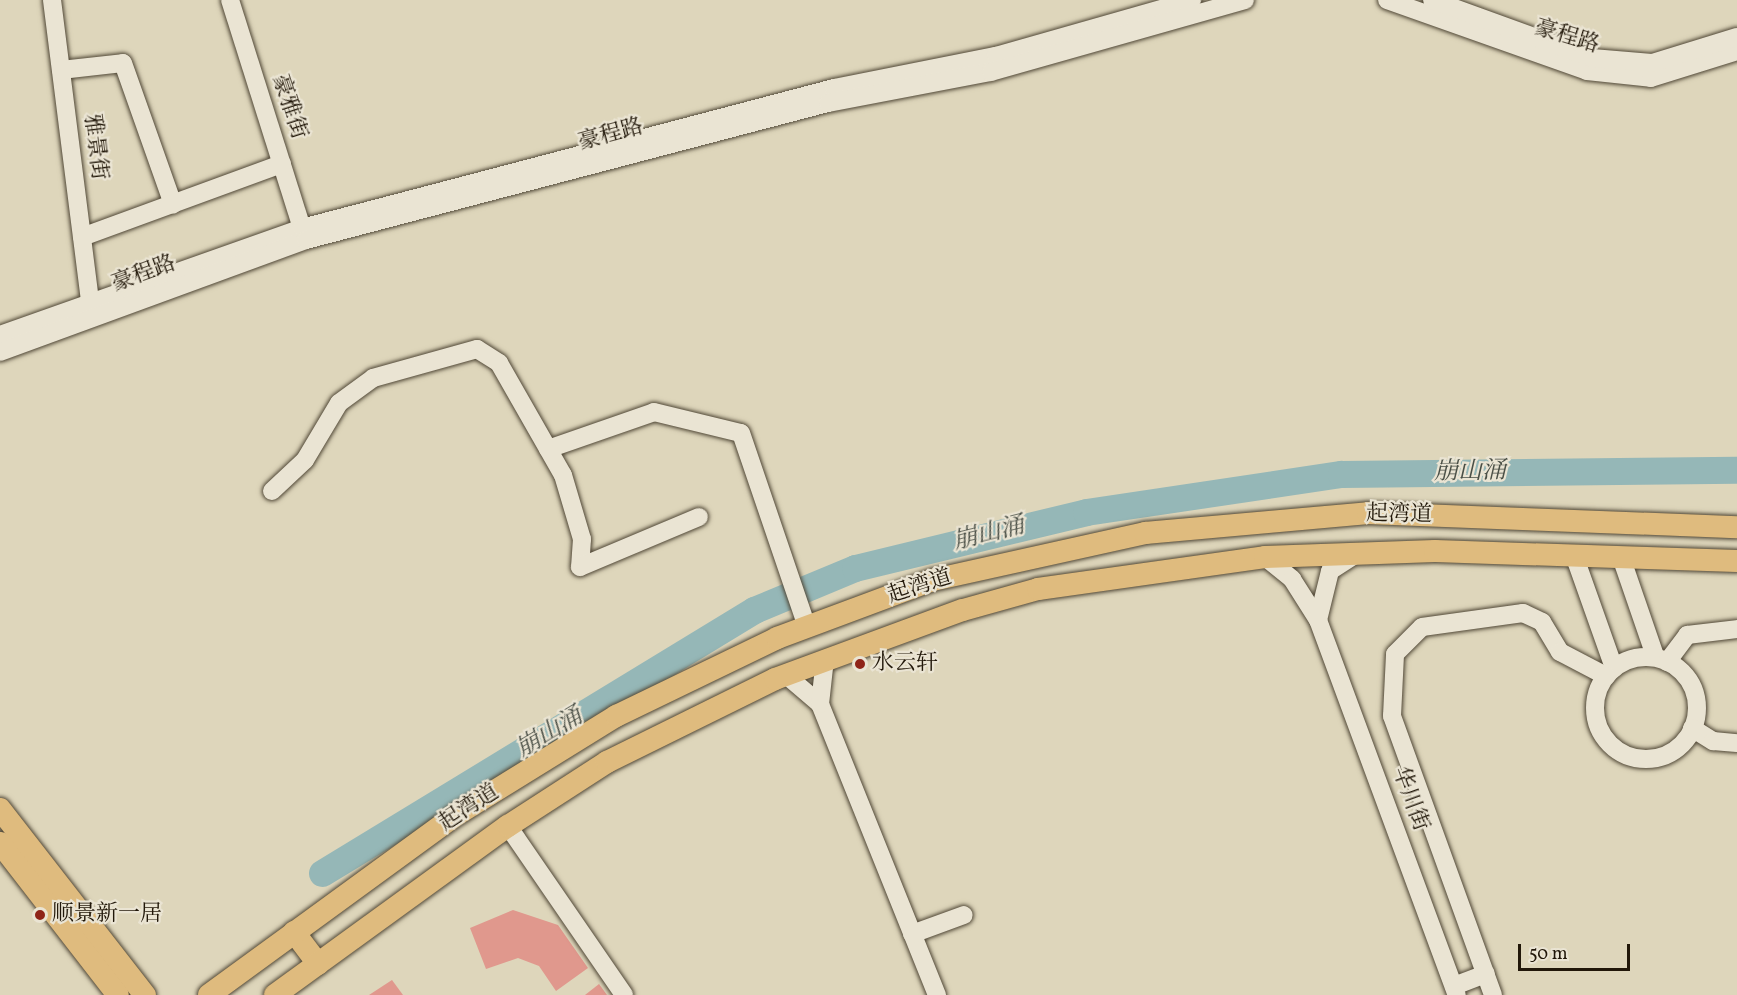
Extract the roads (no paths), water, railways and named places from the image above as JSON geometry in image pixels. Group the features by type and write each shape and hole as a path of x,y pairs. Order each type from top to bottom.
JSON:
{"main road":[{"name":"起湾道","path":"209,995 459,813 616,716 804,617 933,580 1145,533 1368,513 1737,527"},
{"name":"起湾道","path":"275,995 508,826 607,762 786,675 825,659 1038,589 1265,557 1435,551 1737,561"},
{"path":"0,809 8,850 118,995"},
{"path":"8,850 145,995"},
{"path":"294,932 318,964"}],"street":[{"name":"雅景街","path":"52,0 90,300"},
{"name":"豪雅街","path":"230,0 302,228"},
{"name":"豪程路","path":"0,335 90,300 302,228 834,88 996,56 1192,0"},
{"name":"豪程路","path":"0,352 306,240 828,103 991,72 1245,0"},
{"name":"豪程路","path":"1387,0 1587,71 1651,78 1737,51"},
{"name":"豪程路","path":"1432,0 1592,58 1652,63 1737,37"},
{"path":"61,70 123,63 173,204"},
{"path":"82,237 282,164"},
{"path":"272,491 305,460 339,403 374,378 477,350 499,363 563,475 582,539 580,567 699,517"},
{"path":"548,449 654,412 741,433 804,617"},
{"path":"1317,620 1330,571 1355,555"},
{"path":"1574,555 1610,672 1594,707 1604,738 1616,750 1639,759 1663,757 1678,748 1692,728 1697,702 1692,686 1661,659 1621,557"},
{"name":"华川街","path":"1265,557 1292,579 1317,620 1455,990"},
{"path":"1493,995 1392,716 1395,654 1422,627 1523,613 1542,622 1560,652 1610,672 1661,659 1687,635 1737,629"},
{"path":"820,704 825,659"},
{"path":"786,675 820,704 936,995"},
{"path":"1692,728 1713,741 1737,742"},
{"path":"508,826 624,995"},
{"path":"912,934 964,915"},
{"path":"1455,990 1486,974"}],"waterway":[{"name":"崩山涌","path":"322,873 754,610 855,568 1086,512 1341,474 1737,470"}],"place":[{"name":"水云轩","path":"860,664"},
{"name":"顺景新一居","path":"40,915"}]}
